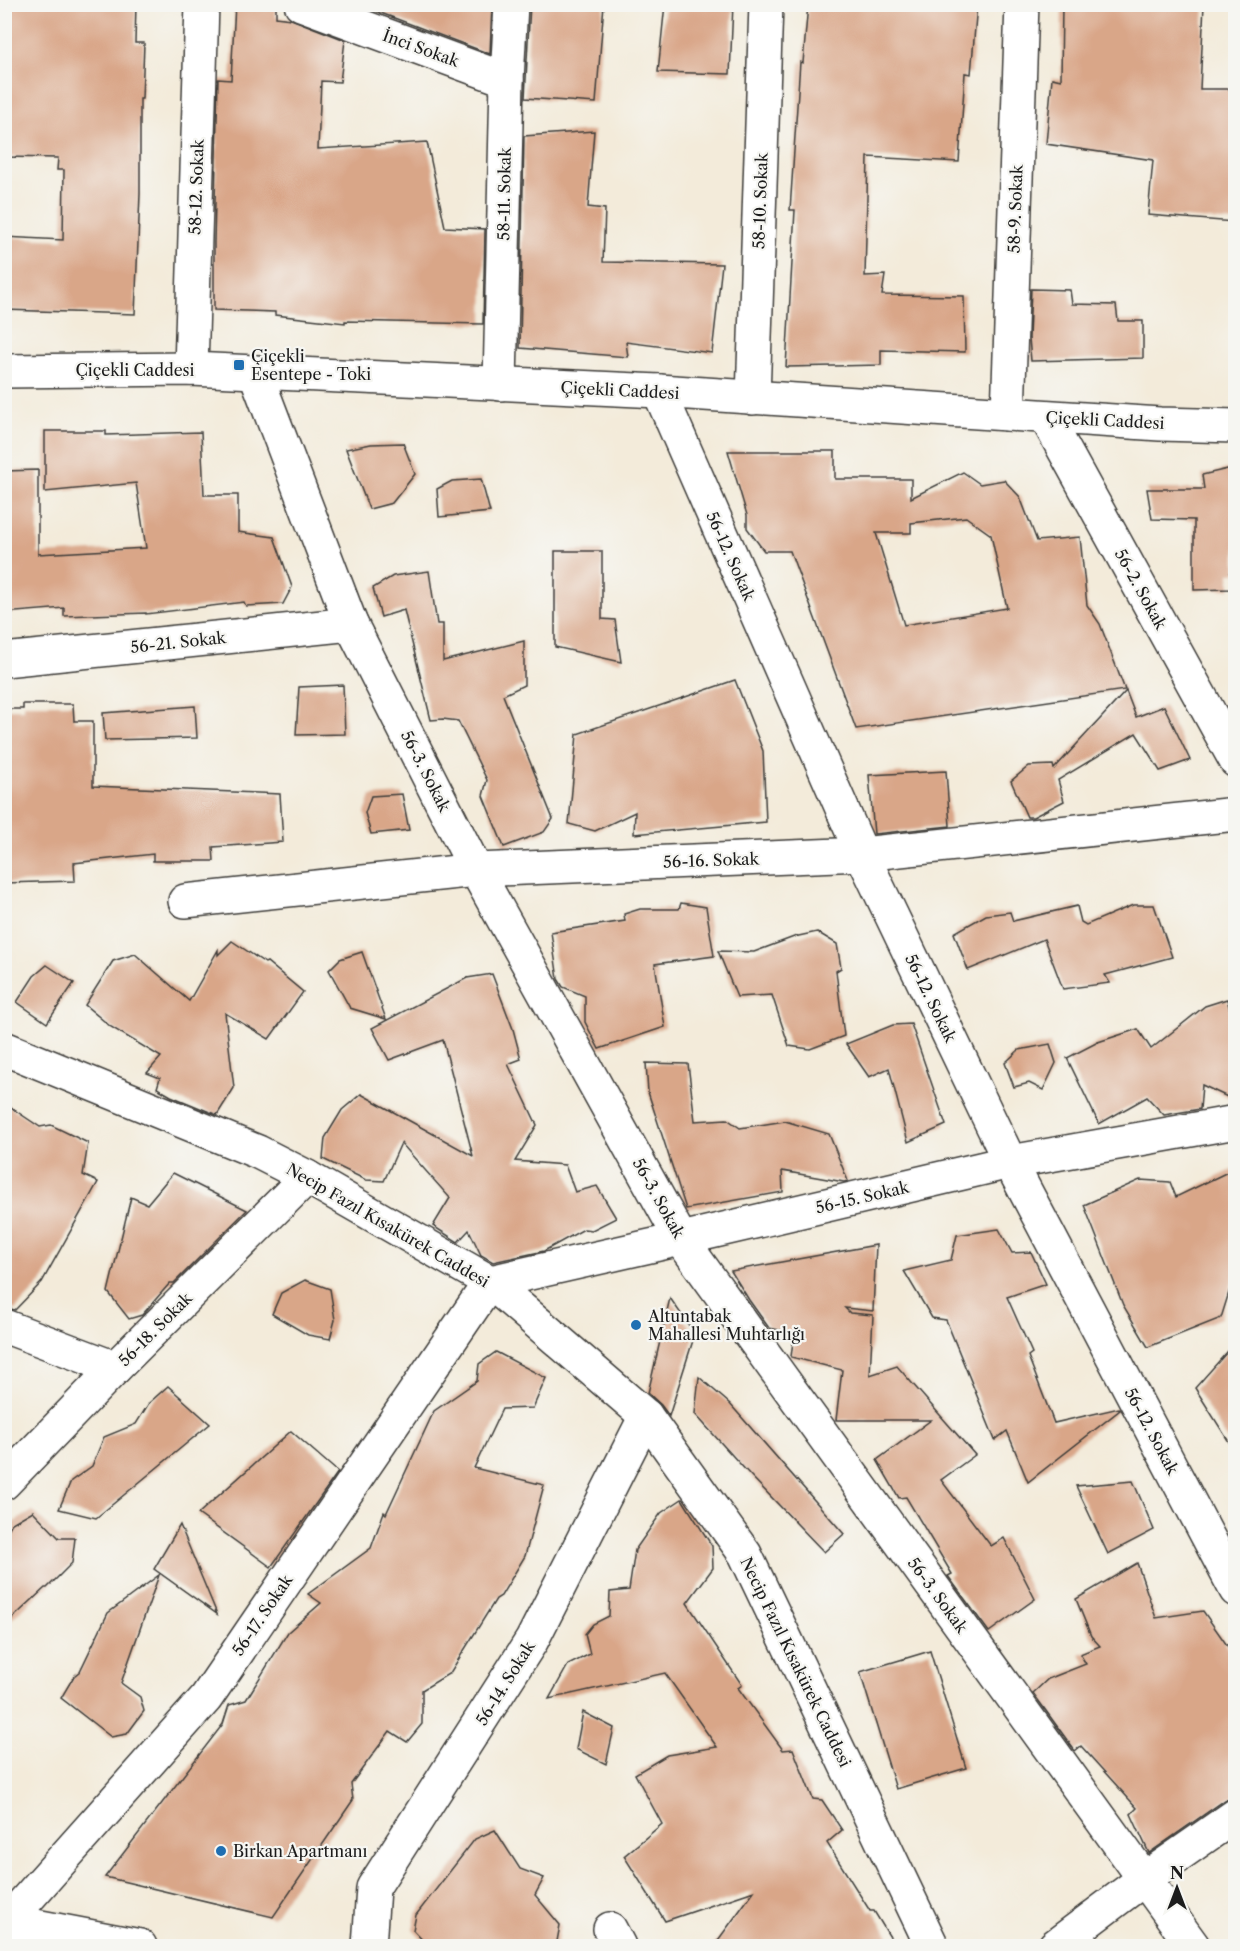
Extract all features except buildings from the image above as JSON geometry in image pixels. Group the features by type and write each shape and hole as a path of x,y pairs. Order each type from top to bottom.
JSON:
{"street":[{"name":"58-12. Sokak","path":"191,369 202,4"},
{"name":"İnci Sokak","path":"301,4 507,80"},
{"name":"58-11. Sokak","path":"500,384 511,4"},
{"name":"58-10. Sokak","path":"753,398 766,4"},
{"name":"58-9. Sokak","path":"1008,414 1022,4"},
{"name":"Çiçekli Caddesi","path":"4,371 191,369 659,391 1160,424 1236,426"},
{"name":"56-3. Sokak","path":"255,372 351,624 476,870 681,1239 1193,1947"},
{"name":"56-12. Sokak","path":"659,391 862,854 1010,1162 1236,1590"},
{"name":"56-2. Sokak","path":"1046,417 1236,761"},
{"name":"56-21. Sokak","path":"4,660 351,624"},
{"name":"56-16. Sokak","path":"185,901 476,870 862,854 1236,814"},
{"name":"Necip Fazıl Kısakürek Caddesi","path":"4,1048 258,1152 307,1177 490,1282 646,1416 746,1554 932,1947"},
{"name":"56-15. Sokak","path":"490,1282 1010,1162 1236,1122"},
{"name":"56-18. Sokak","path":"4,1483 115,1368 307,1177"},
{"name":"56-17. Sokak","path":"6,1921 206,1698 490,1282"},
{"path":"4,1326 115,1368"},
{"name":"56-14. Sokak","path":"369,1947 373,1888 532,1640 646,1416"},
{"path":"1055,1947 1144,1879 1236,1815"},
{"path":"6,1921 140,1947"}],"place":[{"name":"Çiçekli Esentepe - Toki","path":"239,365"},
{"name":"Altuntabak Mahallesi Muhtarlığı","path":"636,1325"},
{"name":"Birkan Apartmanı","path":"221,1851"}]}
